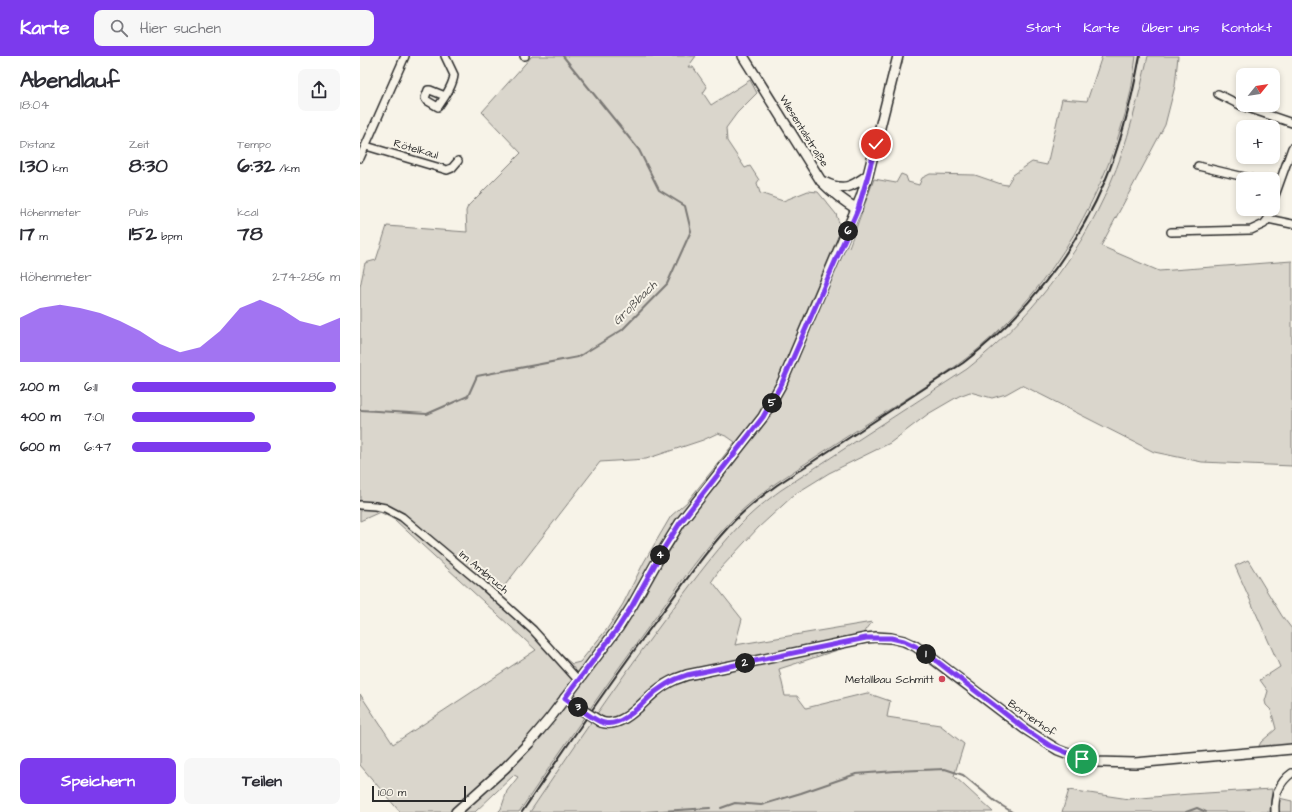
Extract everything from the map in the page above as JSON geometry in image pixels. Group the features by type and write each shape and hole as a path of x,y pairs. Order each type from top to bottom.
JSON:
{"main road":[{"name":"Wiesentalstraße","path":"743,56 821,181 844,201 858,209"},
{"path":"456,812 505,768 533,738 565,698 618,628 680,523 763,417 782,383 858,209 898,56"},
{"path":"821,181 832,186 843,188 852,186 868,175"},
{"name":"Bornerhof","path":"565,698 601,722 611,724 628,716 655,692 676,679 816,648 866,638 884,637 904,641 915,646 1031,733 1058,750 1082,759 1135,764 1292,749"}],"street":[{"path":"360,158 405,56"},
{"path":"444,96 454,78 445,56"},
{"path":"1218,94 1242,106 1292,123"},
{"name":"Rötelkaul","path":"366,146 447,170 452,168 458,161"},
{"path":"1280,173 1292,148"},
{"path":"1198,166 1236,175"},
{"path":"1172,232 1249,230 1256,228 1268,219 1269,216"},
{"path":"1268,219 1292,224"},
{"name":"Im Ambruch","path":"360,505 385,508 402,517 483,585 533,630 578,680"},
{"path":"1275,812 1274,806 1281,783 1292,773"}],"shaded area":[{"path":"532,56 696,56 688,67 693,67 707,87 703,93 711,105 750,80 757,93 737,113 726,128 727,141 745,168 750,166 759,180 757,183 760,193 783,201 808,191 818,192 836,214 840,226 838,240 849,247 874,179 896,183 901,174 906,176 908,182 919,185 922,178 930,174 975,175 1007,185 1013,175 1032,162 1047,165 1062,99 1087,101 1102,56 1136,56 1131,90 1120,131 1108,166 1092,201 1074,234 1053,267 1030,297 1004,325 977,350 957,365 776,483 734,518 702,554 683,579 603,690 519,812 498,812 501,809 507,791 518,777 514,775 475,812 400,812 360,765 360,694 393,744 536,650 395,520 380,512 360,521 360,287 365,263 376,260 387,226 467,232 466,211 468,206 521,153 482,112","holes":["718,433 735,442 687,502 671,516 644,562 623,604 607,629 580,662 572,664 554,649 499,593 600,462 646,459 703,440"]},
{"path":"1136,56 1148,56 1132,123 1111,183 1085,233 1041,297 1004,337 984,356 967,369 781,490 760,506 641,652 530,812 519,812 633,647 702,555 733,519 754,499 776,483 962,362 998,331 1034,291 1067,244 1093,199 1102,179 1123,121 1130,94"},
{"path":"1148,56 1178,56 1175,86 1165,125 1101,246 1159,271 1292,261 1292,466 1202,462 1154,452 1022,385 1006,394 992,398 970,392 959,396 928,414 890,443 829,473 795,494 758,528 720,569 712,581 742,619 735,645 872,622 856,644 779,669 785,696 797,696 806,708 867,693 890,701 887,717 940,725 964,744 954,776 993,812 530,812 662,623 709,561 744,521 781,490 967,369 1011,330 1050,285 1084,236 1110,184 1127,137"},
{"path":"1248,560 1282,616 1292,629 1292,746 1258,748 1261,742 1276,729 1271,710 1266,705 1265,701 1268,691 1260,680 1280,667 1235,566"},
{"path":"1272,789 1270,812 1062,812 1069,790 1129,799"},
{"path":"1279,798 1292,801 1292,812 1277,812"}],"waterway":[{"name":"Großbach","path":"360,410 427,414 468,396 477,376 578,357 622,330 667,284 691,231 685,206 659,190 639,150 563,56"},
{"path":"721,808 735,803 761,805 856,774 945,769 963,775 996,802 1012,812"},
{"path":"646,812 710,808"},
{"path":"1186,812 1197,808 1206,812"}],"railway":[{"path":"522,812 640,642 704,555 724,531 755,502 777,485 963,363 1007,325 1046,281 1079,233 1105,181 1117,151 1126,120 1140,56"}],"place":[{"name":"Metallbau Schmitt","path":"942,679"}],"route":[{"path":"876,144 858,209 774,399 763,417 680,523 618,628 565,698 601,722 611,724 628,716 666,684 687,675 834,644 866,638 884,637 904,641 915,646 1025,729 1058,750 1082,759"}]}
